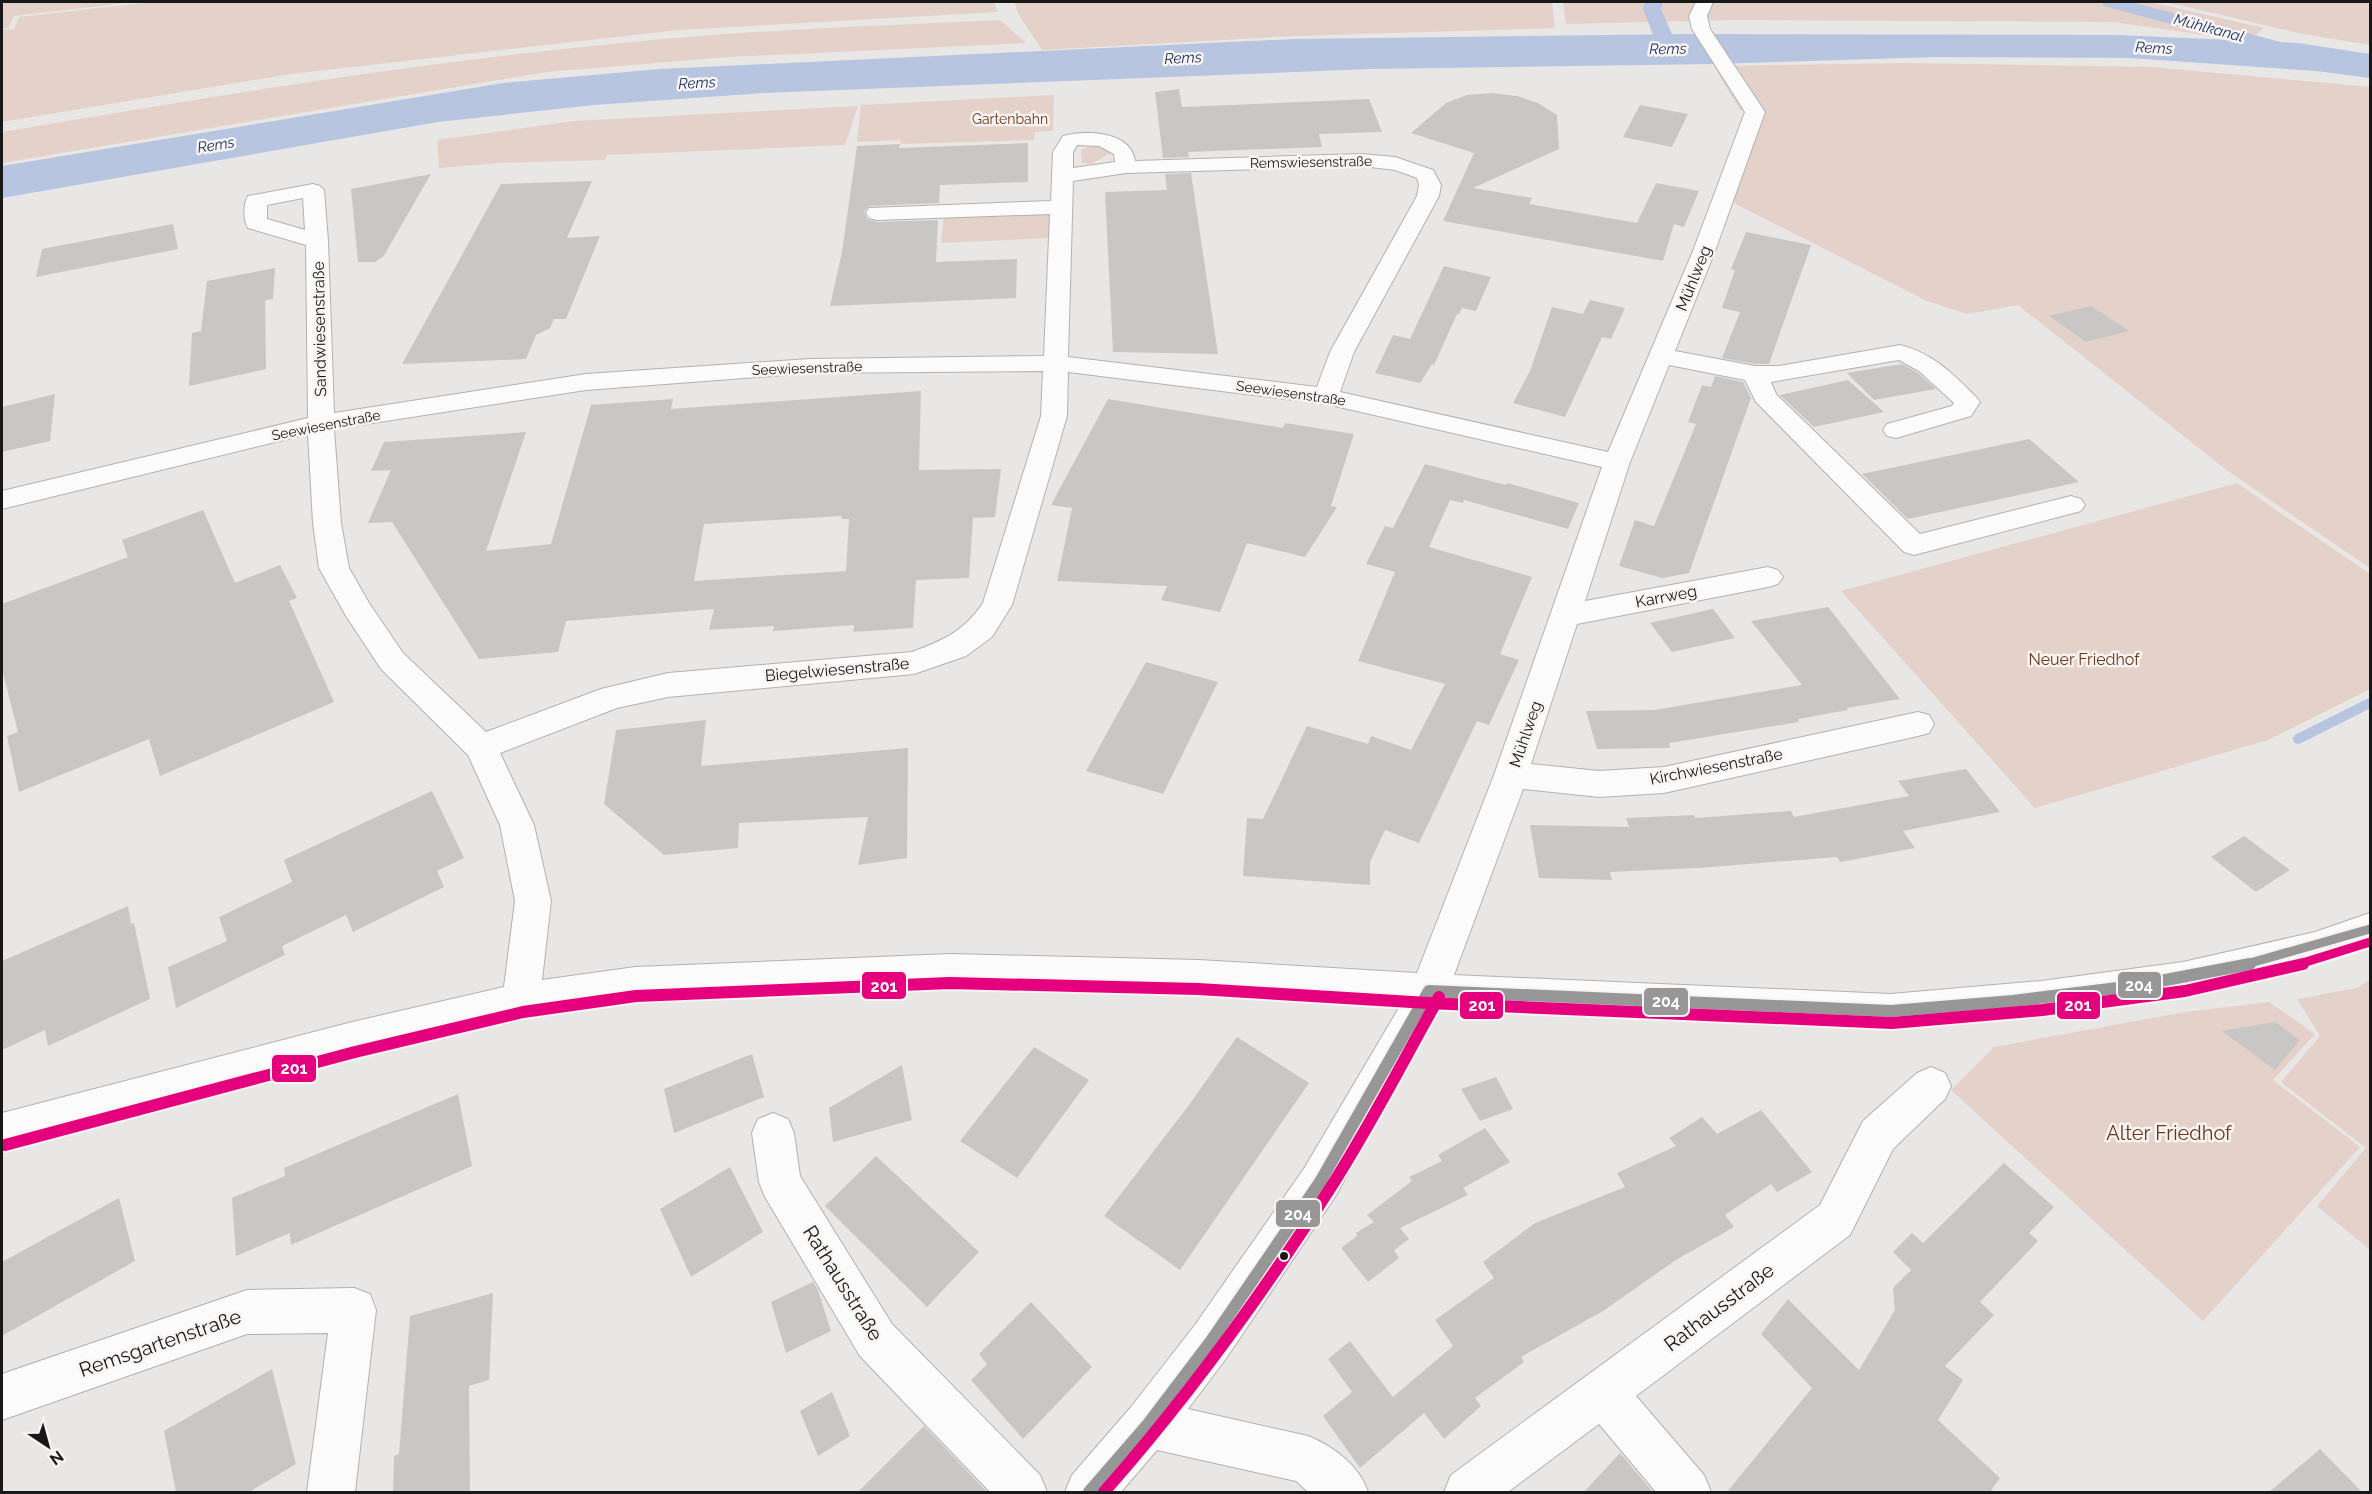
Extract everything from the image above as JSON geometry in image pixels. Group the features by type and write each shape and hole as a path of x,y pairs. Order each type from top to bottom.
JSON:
{"street":[{"name":"Mühlweg","path":"1148,1424 1211,1341 1320,1182 1429,991 1511,775 1617,462 1704,251 1755,112 1727,65 1704,33 1698,16 1704,2"},
{"name":"Biegelwiesenstraße","path":"481,747 560,715 623,694 668,685 914,663 955,648 981,629 997,605 1054,416 1063,152 1070,140 1089,138 1115,144 1124,152 1126,167"},
{"name":"Remswiesenstraße","path":"1126,167 1362,160 1411,166 1426,174 1430,185 1428,196 1342,352 1326,396"},
{"path":"1063,176 1126,167"},
{"path":"877,213 1062,207"},
{"name":"Sandwiesenstraße","path":"316,241 321,423 327,523 334,568 357,609 392,661 481,747 518,825 533,901 521,1000"},
{"path":"1661,356 1755,374 1779,374 1900,352 1914,355 1927,364 1967,402 1962,411 1896,430"},
{"name":"Seewiesenstraße","path":"2,500 321,423 586,382 810,366 1057,363 1326,396 1617,462"},
{"path":"1755,374 1765,397 1914,545 2071,505"},
{"name":"Karrweg","path":"1564,616 1768,577"},
{"name":"Kirchwiesenstraße","path":"1511,775 1599,784 1664,780 1918,724"},
{"path":"2,1133 352,1040 521,1000 635,984 950,971 1210,978 1429,991 1891,1011 2041,999 2183,979 2315,948 2370,929"},
{"name":"Rathausstraße","path":"1468,1492 1835,1220 1878,1135 1931,1086"},
{"name":"Rathausstraße","path":"773,1133 780,1182 876,1340 1023,1492"},
{"name":"Remsgartenstraße","path":"2,1397 247,1312 354,1310 331,1492"},
{"path":"1603,1393 1687,1492"},
{"path":"1089,1492 1148,1424 1308,1460 1344,1492"}],"green space":[{"path":"2,2 135,2 14,16 8,28 2,29"},
{"path":"151,2 994,2 998,12 678,30 291,74 2,122 2,30 14,29 19,17"},
{"path":"1015,2 1552,2 1555,28 1294,36 1042,50 1017,12"},
{"path":"1563,2 2150,2 2264,28 2247,41 2113,22 1735,20 1566,24"},
{"path":"2166,2 2370,2 2370,45 2303,34"},
{"path":"1000,20 1026,43 729,57 546,72 2,163 2,132 389,71 544,51 716,35"},
{"path":"1911,63 2151,67 2370,87 2370,568 2229,472 2018,305 1967,314 1927,301 1720,196 1747,111 1740,110 1714,66"},
{"name":"Gartenbahn","path":"1054,95 1053,131 1035,132 1034,140 901,144 900,140 857,142 861,105"},
{"path":"858,106 845,145 607,155 605,160 500,163 439,168 437,140 574,121"},
{"path":"1095,144 1112,151 1091,164 1082,163 1081,150"},
{"path":"1052,210 1052,238 941,243 944,214"},
{"name":"Neuer Friedhof","path":"2237,483 2370,574 2370,689 2268,740 2035,808 1841,591"},
{"path":"2370,980 2370,1250 2317,1206 2366,1148 2281,1082 2320,1036 2297,999 2357,988"},
{"name":"Alter Friedhof","path":"2269,1002 2315,1034 2273,1080 2360,1147 2203,1321 1951,1090 1994,1047 2185,1012"}],"water":[{"name":"Rems","path":"1689,34 2118,35 2298,43 2370,54 2370,78 2316,71 2129,58 1936,57 1713,64 1370,69 764,93 594,105 438,122 2,198 2,166 503,83 660,69 1294,39"}],"building":[{"path":"1179,89 1182,107 1369,99 1382,132 1319,134 1322,147 1188,152 1189,157 1163,158 1155,92"},
{"path":"1493,93 1517,96 1538,103 1557,115 1559,149 1473,188 1532,198 1529,204 1637,223 1656,183 1699,191 1684,227 1674,224 1663,261 1443,221 1474,153 1411,133 1446,103 1467,95"},
{"path":"1640,105 1688,114 1672,147 1623,137"},
{"path":"1028,143 1028,182 940,185 939,203 869,206 864,212 867,219 877,222 938,220 936,262 1017,259 1016,298 830,306 842,252 857,146 900,144 899,148"},
{"path":"1191,173 1218,354 1113,352 1105,192 1167,190 1165,174"},
{"path":"431,174 383,257 375,262 358,262 351,189"},
{"path":"592,181 567,238 600,236 566,319 554,319 550,328 536,335 526,359 402,364 501,184"},
{"path":"173,224 178,249 36,277 42,249"},
{"path":"1746,232 1811,245 1769,364 1722,358 1740,312 1722,308 1735,270 1731,269"},
{"path":"1444,266 1491,277 1476,311 1462,308 1457,314 1434,365 1432,364 1420,383 1375,373 1393,335 1410,339"},
{"path":"275,268 273,299 265,300 266,369 189,386 192,333 201,331 207,281"},
{"path":"1590,300 1625,308 1611,339 1602,337 1565,417 1513,403 1530,371 1552,307 1583,314"},
{"path":"2091,306 2129,331 2086,342 2049,316"},
{"path":"1902,364 1918,373 1936,389 1874,400 1847,373"},
{"path":"1715,376 1743,382 1751,398 1689,573 1662,578 1619,566 1635,520 1654,526 1696,424 1688,422 1702,385 1711,387"},
{"path":"1848,380 1884,412 1814,427 1780,395"},
{"path":"921,391 919,470 1001,469 995,517 973,518 969,578 916,580 913,628 853,632 854,625 773,631 774,626 709,630 714,609 566,621 558,652 479,659 392,522 368,523 391,470 371,471 384,442 526,432 486,551 551,544 591,405 673,399 671,409","holes":["842,516 841,519 849,519 846,571 694,581 704,524"]},
{"path":"55,394 50,441 2,452 2,407"},
{"path":"1108,399 1283,428 1285,423 1354,434 1331,506 1337,507 1305,557 1247,543 1220,612 1161,600 1167,586 1057,581 1072,508 1051,505"},
{"path":"2029,439 2079,482 1908,519 1862,474"},
{"path":"1425,464 1579,503 1568,529 1464,500 1463,503 1450,500 1429,547 1532,577 1500,654 1519,660 1489,725 1477,721 1419,843 1385,830 1370,862 1370,885 1243,876 1247,818 1263,819 1307,726 1368,744 1371,736 1411,750 1445,684 1358,661 1395,572 1366,564 1385,526 1393,528"},
{"path":"203,510 235,583 280,565 297,598 289,601 334,702 160,776 149,739 19,792 7,736 18,732 2,669 2,604 128,557 122,540"},
{"path":"1828,607 1900,699 1798,719 1799,722 1669,743 1670,748 1597,749 1586,711 1654,710 1802,685 1751,621"},
{"path":"1713,609 1735,638 1672,652 1650,623"},
{"path":"1146,662 1218,682 1163,794 1086,771"},
{"path":"706,720 701,766 908,748 907,858 858,865 868,817 739,823 738,848 664,855 604,804 616,730"},
{"path":"1966,769 2000,812 1903,831 1915,848 1840,862 1837,857 1610,872 1612,880 1539,878 1530,825 1629,827 1626,818 1694,815 1695,818 1791,811 1794,817 1909,796 1898,781"},
{"path":"432,791 464,858 437,871 444,887 353,932 346,915 282,946 285,955 176,1008 168,967 227,941 219,917 292,882 284,860"},
{"path":"2244,836 2290,870 2256,892 2211,857"},
{"path":"128,906 131,924 134,923 150,999 48,1046 45,1030 2,1050 2,961"},
{"path":"2275,1022 2300,1040 2275,1070 2222,1031"},
{"path":"1237,1037 1309,1083 1180,1270 1104,1216 1189,1105"},
{"path":"1034,1047 1089,1080 1017,1178 960,1141"},
{"path":"752,1054 764,1097 674,1133 664,1089"},
{"path":"902,1065 912,1120 833,1142 829,1108"},
{"path":"1496,1077 1513,1109 1480,1121 1461,1089"},
{"path":"458,1094 472,1166 291,1245 290,1233 236,1256 232,1198 285,1176 284,1168"},
{"path":"1761,1110 1812,1172 1777,1192 1771,1184 1725,1215 1734,1227 1676,1260 1603,1311 1521,1357 1524,1362 1475,1398 1481,1406 1444,1439 1424,1413 1360,1468 1323,1416 1352,1392 1328,1359 1350,1341 1393,1397 1453,1346 1435,1320 1494,1278 1483,1262 1535,1223 1625,1187 1617,1173 1676,1146 1669,1138 1702,1117 1717,1134"},
{"path":"1485,1128 1510,1162 1463,1188 1468,1195 1400,1228 1409,1239 1394,1250 1399,1258 1368,1282 1341,1248 1357,1236 1356,1233 1374,1222 1367,1215 1412,1181 1409,1177 1442,1161 1438,1155"},
{"path":"876,1156 979,1252 927,1307 825,1206"},
{"path":"2004,1163 2054,1207 2029,1233 2038,1241 1980,1302 1994,1315 1945,1366 1963,1380 1938,1420 2000,1478 1990,1492 1727,1492 1812,1388 1761,1334 1788,1299 1859,1370 1895,1310 1893,1288 1911,1270 1893,1252 1912,1233 1923,1243"},
{"path":"730,1167 763,1232 691,1277 660,1209"},
{"path":"119,1198 135,1261 2,1336 2,1262"},
{"path":"813,1282 818,1290 831,1331 786,1353 771,1302"},
{"path":"493,1293 489,1380 469,1386 470,1492 393,1492 394,1456 399,1454 410,1316"},
{"path":"1031,1302 1092,1367 1023,1439 971,1380 987,1364 979,1354"},
{"path":"272,1369 296,1464 249,1492 176,1492 164,1431"},
{"path":"832,1392 850,1436 818,1456 800,1411"},
{"path":"924,1426 987,1492 858,1492"},
{"path":"2320,1449 2362,1492 2269,1492"},
{"path":"1620,1453 1653,1492 1584,1492"}],"waterway":[{"name":"Mühlkanal","path":"1654,2 1652,9 1669,50"},
{"name":"Mühlkanal","path":"2111,2 2307,55"},
{"path":"2298,739 2370,703"}],"transit line":[{"name":"204","path":"1429,991 1891,1011 2013,1001 2134,986 2253,963 2370,929"},
{"name":"201","path":"5,1145 355,1052 523,1012 636,996 950,983 1198,989 1428,1003 1892,1023 2042,1010 2185,991 2318,960 2370,942"},
{"name":"204","path":"1089,1492 1148,1424 1211,1341 1320,1182 1429,991"},
{"name":"201","path":"1104,1492 1158,1431 1221,1348 1330,1189 1439,997"}]}
